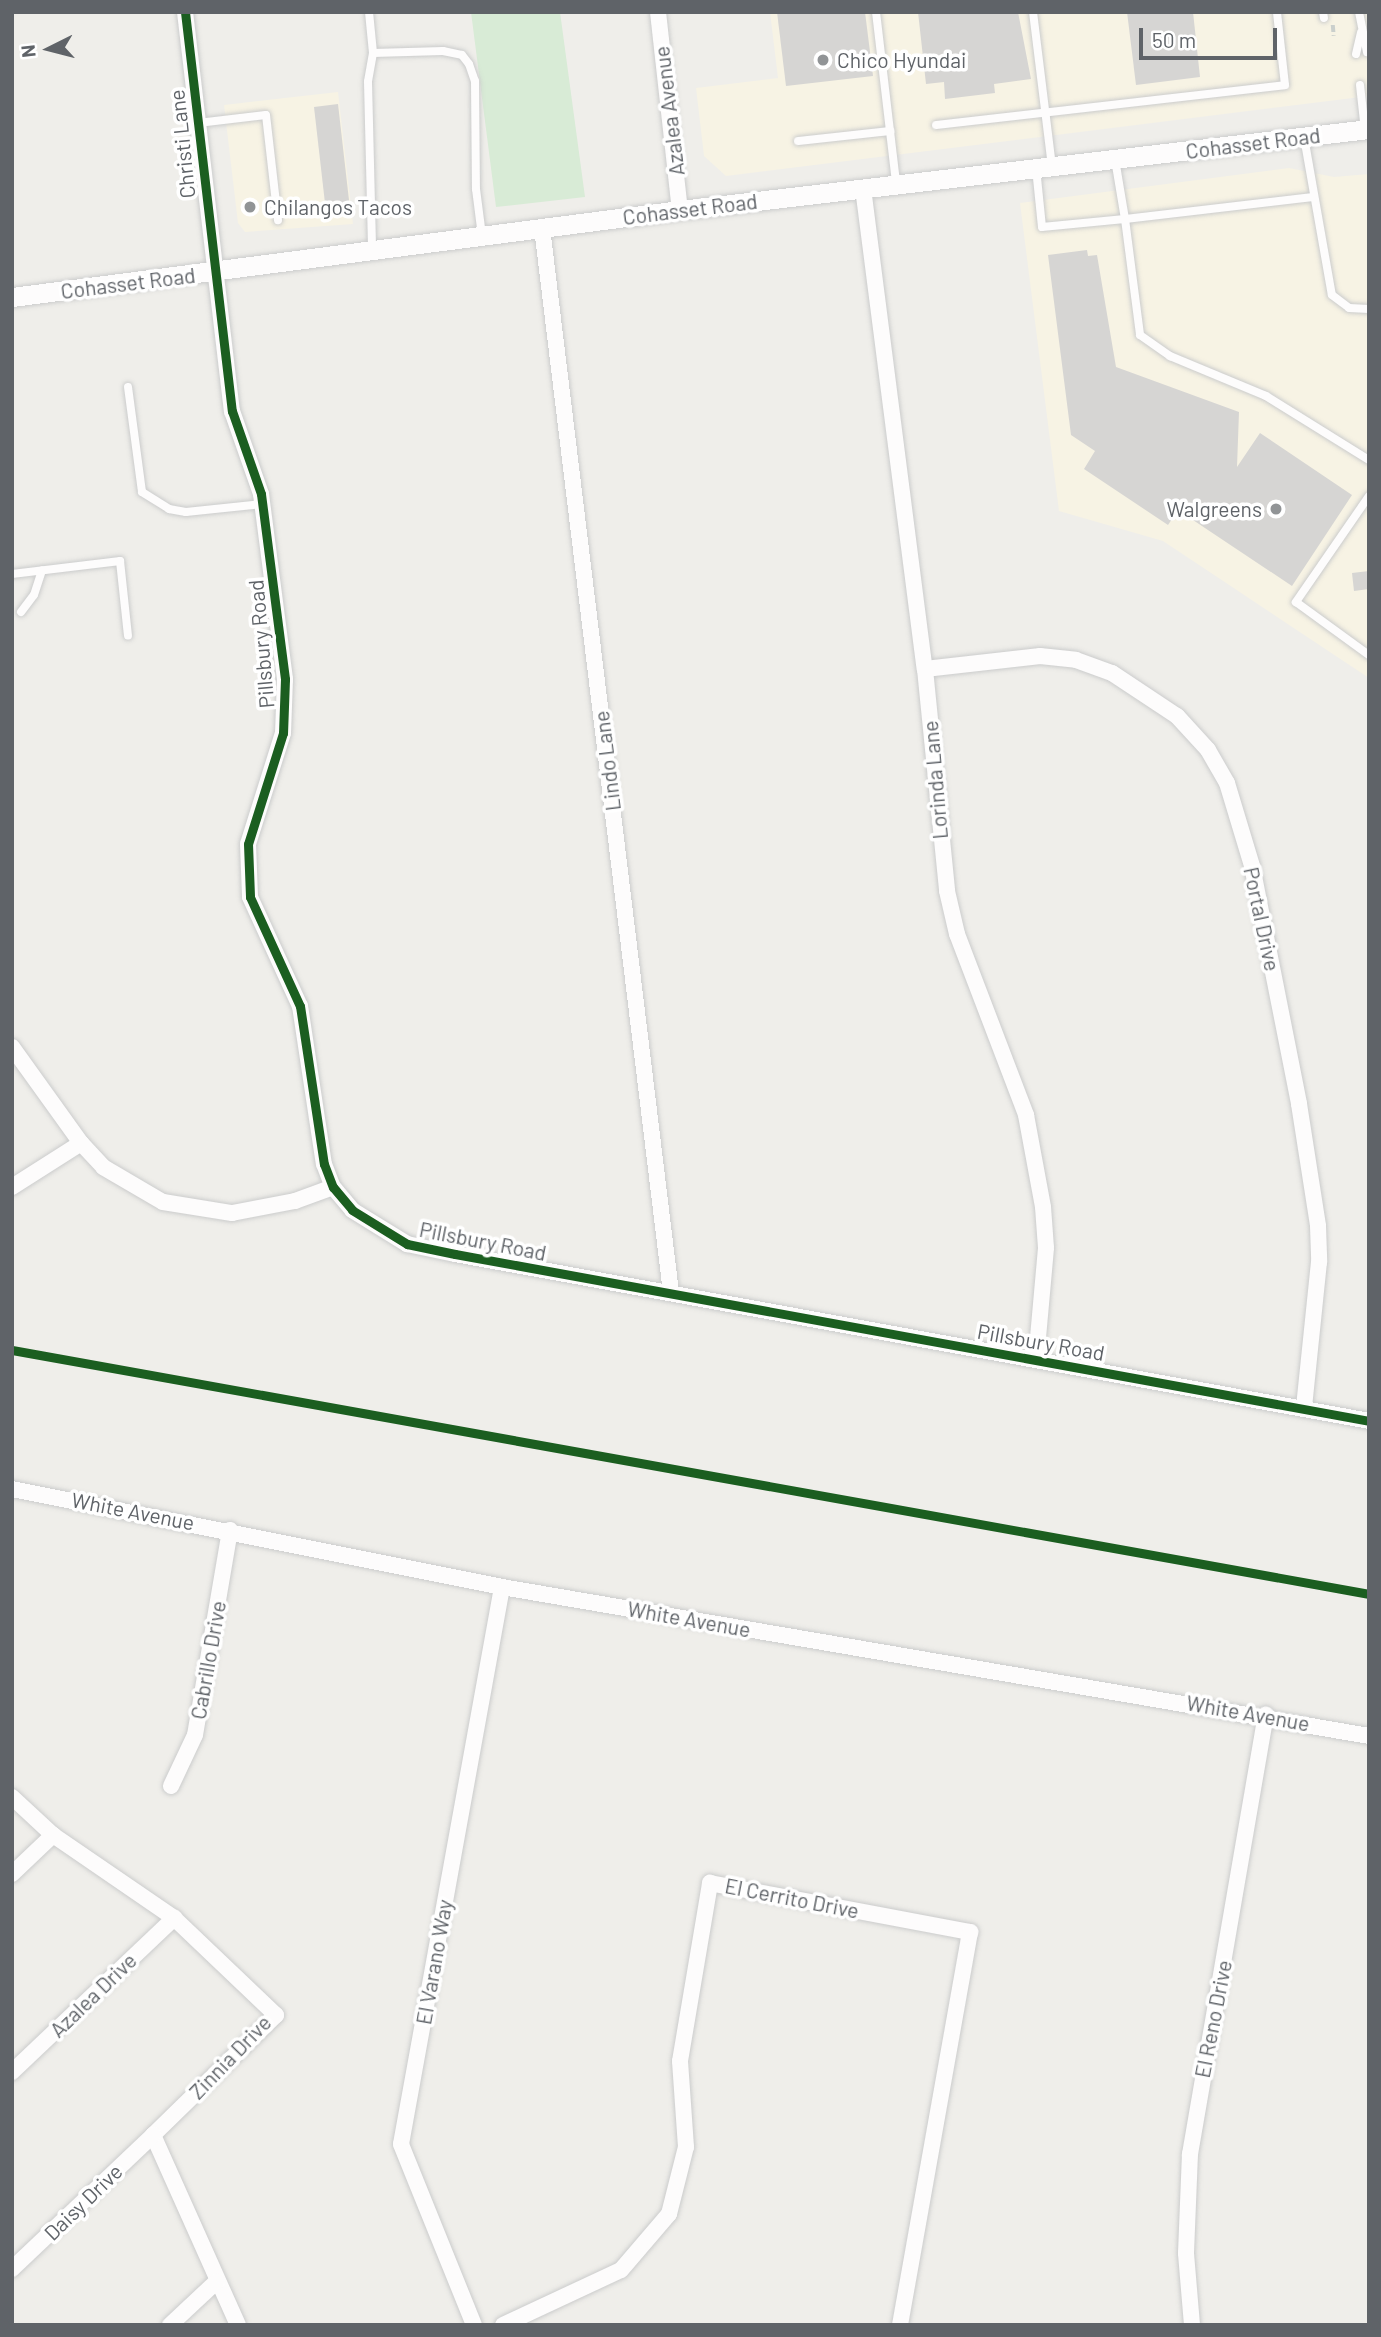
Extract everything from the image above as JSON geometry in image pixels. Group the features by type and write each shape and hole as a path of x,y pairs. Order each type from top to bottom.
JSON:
{"street":[{"name":"Christi Lane","path":"185,12 214,272"},
{"name":"Azalea Avenue","path":"658,12 680,210"},
{"name":"Cohasset Road","path":"12,297 680,210 1367,130"},
{"name":"Lorinda Lane","path":"863,188 925,669 947,891 957,934 1016,1084 1036,1159 1045,1248 1037,1359"},
{"name":"Lindo Lane","path":"542,228 671,1293"},
{"name":"Pillsbury Road","path":"214,272 232,411 263,504 286,707 283,733 248,844 247,872 258,919 275,946 300,1006 313,1072 319,1139 333,1187 352,1210 407,1244 1369,1421"},
{"name":"Portal Drive","path":"925,669 1040,656 1076,660 1112,673 1177,716 1208,750 1227,783 1252,866 1300,1104 1318,1226 1319,1262 1304,1407"},
{"path":"12,1047 81,1143 131,1187 163,1202 198,1211 265,1209 333,1187"},
{"path":"12,1187 81,1143"},
{"name":"White Avenue","path":"12,1489 230,1530 502,1587 1266,1716 1369,1736"},
{"name":"Cabrillo Drive","path":"171,1786 195,1735 230,1530"},
{"name":"El Varano Way","path":"474,2325 401,2144 502,1587"},
{"name":"El Reno Drive","path":"1192,2325 1186,2253 1190,2154 1266,1716"},
{"name":"Zinnia Drive","path":"12,1797 53,1835 174,1918 276,2015 153,2134"},
{"path":"12,1874 53,1835"},
{"name":"El Cerrito Drive","path":"503,2325 621,2270 669,2214 685,2147 680,2061 710,1883 970,1932 900,2325"},
{"name":"Azalea Drive","path":"12,2072 174,1918"},
{"path":"153,2134 238,2325"},
{"name":"Daisy Drive","path":"12,2269 153,2134"},
{"path":"170,2325 217,2281"}],"lane":[{"path":"369,12 373,53 368,82 372,250"},
{"path":"876,12 896,184"},
{"path":"1033,12 1046,112 1042,227 1313,197"},
{"path":"936,125 1285,85 1278,12"},
{"path":"1359,12 1361,33 1367,52"},
{"path":"1356,54 1361,33"},
{"path":"373,53 443,51 462,55 469,64 475,81 476,189 482,236"},
{"path":"1360,85 1367,130"},
{"path":"198,123 266,115 278,220"},
{"path":"798,141 890,131"},
{"path":"1304,137 1332,295 1349,308 1369,309"},
{"path":"1115,159 1140,335 1170,356 1266,396 1369,460"},
{"path":"128,387 142,492 169,509 186,512 263,504"},
{"path":"1369,496 1296,602 1369,655"},
{"path":"12,574 120,561 128,636"},
{"path":"21,612 34,595 42,570"}],"shaded area":[{"path":"770,12 1369,12 1369,96 726,176 704,156 696,88 778,78"},
{"path":"338,92 353,224 245,232 238,223 224,105"},
{"path":"1289,168 1334,177 1369,174 1369,678 1163,541 1059,511 1020,203"}],"green space":[{"path":"471,12 560,12 585,197 496,207"}],"building":[{"path":"777,12 865,12 873,76 786,86"},
{"path":"918,12 1018,12 1031,79 994,84 995,93 945,99 944,82 926,84"},
{"path":"1127,12 1193,12 1200,77 1136,85"},
{"path":"338,104 350,209 326,212 314,107"},
{"path":"1087,250 1088,256 1097,255 1116,367 1239,412 1237,467 1260,433 1352,495 1292,586 1178,510 1168,525 1084,469 1095,451 1071,435 1048,255"},
{"path":"1369,571 1369,589 1354,591 1352,573"}],"cycle path":[{"path":"185,12 232,411 261,494 285,679 283,733 248,844 250,897 300,1006 324,1164 333,1187 352,1210 407,1244 455,1254 1369,1421"},
{"path":"12,1350 1369,1594"}],"place":[{"name":"Chico Hyundai","path":"823,60"},
{"name":"Chilangos Tacos","path":"250,207"},
{"name":"Walgreens","path":"1276,509"}]}
